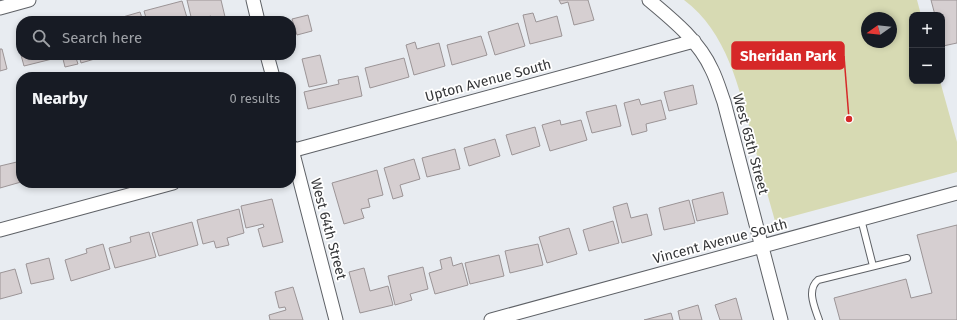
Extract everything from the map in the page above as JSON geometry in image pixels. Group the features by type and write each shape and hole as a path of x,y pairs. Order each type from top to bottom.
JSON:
{"street":[{"path":"0,8 29,0"},
{"path":"253,0 257,16"},
{"name":"West 65th Street","path":"649,0 674,21 694,41 712,69 724,102 781,320"},
{"name":"Upton Avenue South","path":"296,148 694,41"},
{"path":"268,60 272,72"},
{"name":"West 64th Street","path":"296,168 336,320"},
{"path":"0,230 155,188"},
{"name":"Vincent Avenue South","path":"491,320 957,193"}],"lane":[{"path":"861,219 873,266"},
{"path":"819,320 811,292 813,284 818,280 907,258"}],"green space":[{"path":"684,0 917,0 920,12 909,12 909,84 941,84 957,142 957,172 775,221 736,80 721,44 699,13"}],"building":[{"path":"187,0 221,0 225,16 191,16"},
{"path":"559,0 588,0 594,20 574,25 568,2 561,4"},
{"path":"931,0 957,0 957,43 945,46 945,12 934,12"},
{"path":"182,1 186,16 146,16 144,11"},
{"path":"140,12 141,16 126,16"},
{"path":"533,13 536,22 557,16 562,36 530,44 523,15"},
{"path":"308,15 312,31 297,35 296,18"},
{"path":"518,23 525,46 495,55 488,32"},
{"path":"481,36 487,55 452,65 447,45"},
{"path":"415,42 417,49 439,43 445,66 414,75 406,45"},
{"path":"0,49 2,49 7,69 0,71"},
{"path":"320,55 327,83 309,87 302,59"},
{"path":"404,58 409,77 370,88 365,68"},
{"path":"22,60 48,60 24,66"},
{"path":"63,60 77,60 78,64 65,67"},
{"path":"80,60 91,60 81,63"},
{"path":"358,76 362,96 308,109 304,92 339,84 338,80"},
{"path":"693,85 697,104 669,111 664,92"},
{"path":"639,99 641,105 661,100 666,119 646,124 647,131 632,135 624,103"},
{"path":"616,105 621,126 592,133 586,112"},
{"path":"560,120 561,125 581,120 587,140 550,151 542,125"},
{"path":"535,127 540,146 512,155 506,135"},
{"path":"495,139 500,156 469,166 464,148"},
{"path":"455,149 460,169 427,177 422,158"},
{"path":"414,159 420,179 400,185 403,196 393,199 384,168"},
{"path":"16,162 16,183 0,188 0,166"},
{"path":"377,170 383,195 368,199 370,207 361,209 364,218 344,224 332,183"},
{"path":"723,192 728,214 697,221 692,200"},
{"path":"272,199 283,242 263,247 258,229 264,227 263,224 246,228 241,206"},
{"path":"689,200 695,223 664,230 659,208"},
{"path":"627,203 631,218 647,214 652,235 622,243 613,207"},
{"path":"239,209 244,233 227,238 229,245 216,248 214,241 203,244 197,220"},
{"path":"613,221 619,243 589,251 583,230"},
{"path":"192,222 198,245 159,256 152,233"},
{"path":"957,225 957,320 840,320 834,298 906,279 911,298 932,293 917,235"},
{"path":"569,228 577,254 547,263 539,237"},
{"path":"149,232 156,257 115,268 109,248 131,242 130,237"},
{"path":"103,244 110,269 71,281 65,260 87,253 86,249"},
{"path":"538,244 543,265 510,273 505,251"},
{"path":"499,255 504,276 470,284 465,263"},
{"path":"451,257 453,266 462,263 468,285 435,294 429,273 442,269 440,260"},
{"path":"49,258 54,279 31,284 26,264"},
{"path":"423,267 428,289 410,294 412,300 395,305 388,276"},
{"path":"364,268 370,291 388,286 393,305 360,313 349,272"},
{"path":"15,269 22,293 0,299 0,273"},
{"path":"293,287 303,320 270,320 269,315 286,310 285,307 279,308 275,292"},
{"path":"736,298 742,320 720,320 715,305"},
{"path":"698,305 702,320 680,320 678,311"},
{"path":"671,313 673,320 644,320"}],"place":[{"name":"Sheridan Park","path":"849,119"}]}
